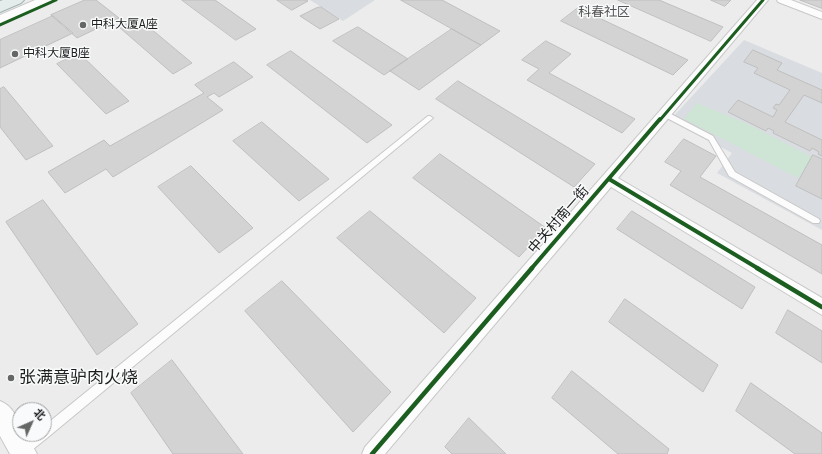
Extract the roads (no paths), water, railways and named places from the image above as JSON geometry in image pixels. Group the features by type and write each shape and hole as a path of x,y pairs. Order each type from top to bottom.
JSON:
{"main road":[{"path":"0,7 16,0"}],"street":[{"path":"0,20 46,0"},
{"name":"中关村南一街","path":"372,454 763,0"},
{"path":"782,0 822,16"},
{"path":"609,179 822,307"},
{"path":"0,413 23,452"}],"lane":[{"path":"665,114 710,138 732,174 816,221"},
{"path":"52,426 430,118"},
{"path":"23,452 34,442"}],"place":[{"name":"中科大厦A座","path":"83,25"},
{"name":"中科大厦B座","path":"15,54"},
{"name":"张满意驴肉火烧","path":"11,378"}],"district":[{"name":"科春社区","path":"604,13"}]}
